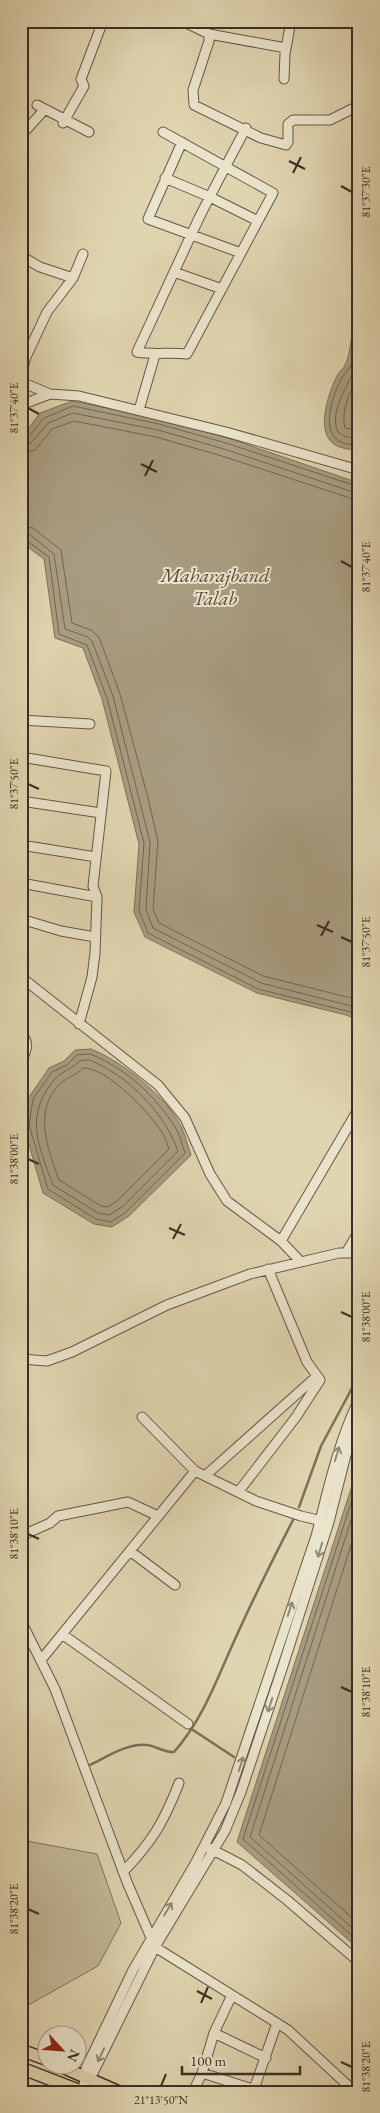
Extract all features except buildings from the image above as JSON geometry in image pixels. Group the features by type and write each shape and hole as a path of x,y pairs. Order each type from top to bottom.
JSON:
{"main road":[{"path":"21,2050 38,2056"},
{"path":"21,2068 83,2092"},
{"path":"82,2076 119,2092"}],"street":[{"path":"64,121 84,86 81,79 103,21"},
{"path":"182,21 208,34 286,48"},
{"path":"284,79 290,21"},
{"path":"208,34 209,41 192,90 194,104 246,128 261,138 286,145 288,142 288,124 293,120 330,120 354,108 359,110"},
{"path":"21,126 26,129 41,107 64,121 89,132"},
{"path":"163,132 226,166 274,193 187,354 163,351 155,355 137,352 191,235 210,197 226,166 246,128"},
{"path":"182,142 148,220 241,252"},
{"path":"165,178 210,197 258,221"},
{"path":"21,374 26,357 47,312 73,278 83,254"},
{"path":"21,256 40,268 73,278"},
{"path":"174,272 222,289"},
{"path":"139,410 155,355"},
{"path":"50,394 24,407 25,384 50,394 79,396 139,410 359,470"},
{"path":"21,720 90,724"},
{"path":"21,757 106,771 93,886 97,897 92,977 79,1024"},
{"path":"21,801 101,813"},
{"path":"21,846 96,857"},
{"path":"21,883 97,897"},
{"path":"21,919 61,931 95,937"},
{"path":"21,990 24,980 158,1085 185,1118 210,1174 227,1201 281,1241 301,1262"},
{"path":"21,1032 27,1040 28,1047 21,1062"},
{"path":"281,1241 359,1108"},
{"path":"346,1253 359,1231"},
{"path":"21,1360 46,1361 72,1352 167,1305 268,1269 346,1253 359,1253"},
{"path":"239,1492 296,1417 320,1380 304,1354 268,1269"},
{"path":"206,1475 317,1376"},
{"path":"324,1521 326,1492 339,1446 359,1399"},
{"path":"142,1417 195,1471 256,1501 301,1516 324,1521"},
{"path":"86,2078 93,2073 155,1947 209,1848 236,1778 359,1420"},
{"path":"41,1660 195,1471"},
{"path":"21,1536 50,1523 58,1516 128,1502 158,1516"},
{"path":"130,1551 175,1585"},
{"path":"21,1621 54,1689 123,1872 155,1947 277,2023 304,2044 355,2092"},
{"path":"62,1634 188,1724"},
{"path":"123,1872 151,1841 161,1825 179,1783"},
{"path":"83,2092 86,2068 151,1938 209,1848"},
{"path":"209,1848 242,1865 287,1900 359,1962"},
{"path":"193,2092 202,2073 214,2033 232,1995"},
{"path":"202,2073 256,2091 277,2023"},
{"path":"214,2033 266,2058"}],"shaded area":[{"path":"21,1840 97,1854 121,1923 98,1966 23,2008 21,2008"}],"water":[{"path":"357,321 359,449 349,449 333,444 327,436 325,416 334,382 347,360"},
{"name":"Maharajband Talab","path":"72,401 160,419 228,438 359,483 359,1020 346,1015 257,993 145,937 134,912 139,844 102,699 83,648 55,638 44,559 21,542 21,438 40,413"},
{"path":"91,1049 116,1062 153,1091 174,1114 181,1126 191,1155 129,1216 112,1227 94,1224 43,1193 23,1124 29,1097 49,1068 64,1061 75,1050"},
{"path":"359,1464 359,1949 237,1842"}],"waterway":[{"path":"299,1507 321,1446 359,1375"},
{"path":"90,1765 117,1751 132,1746 147,1745 174,1752 202,1711 293,1520"},
{"path":"193,1730 234,1757"}]}
